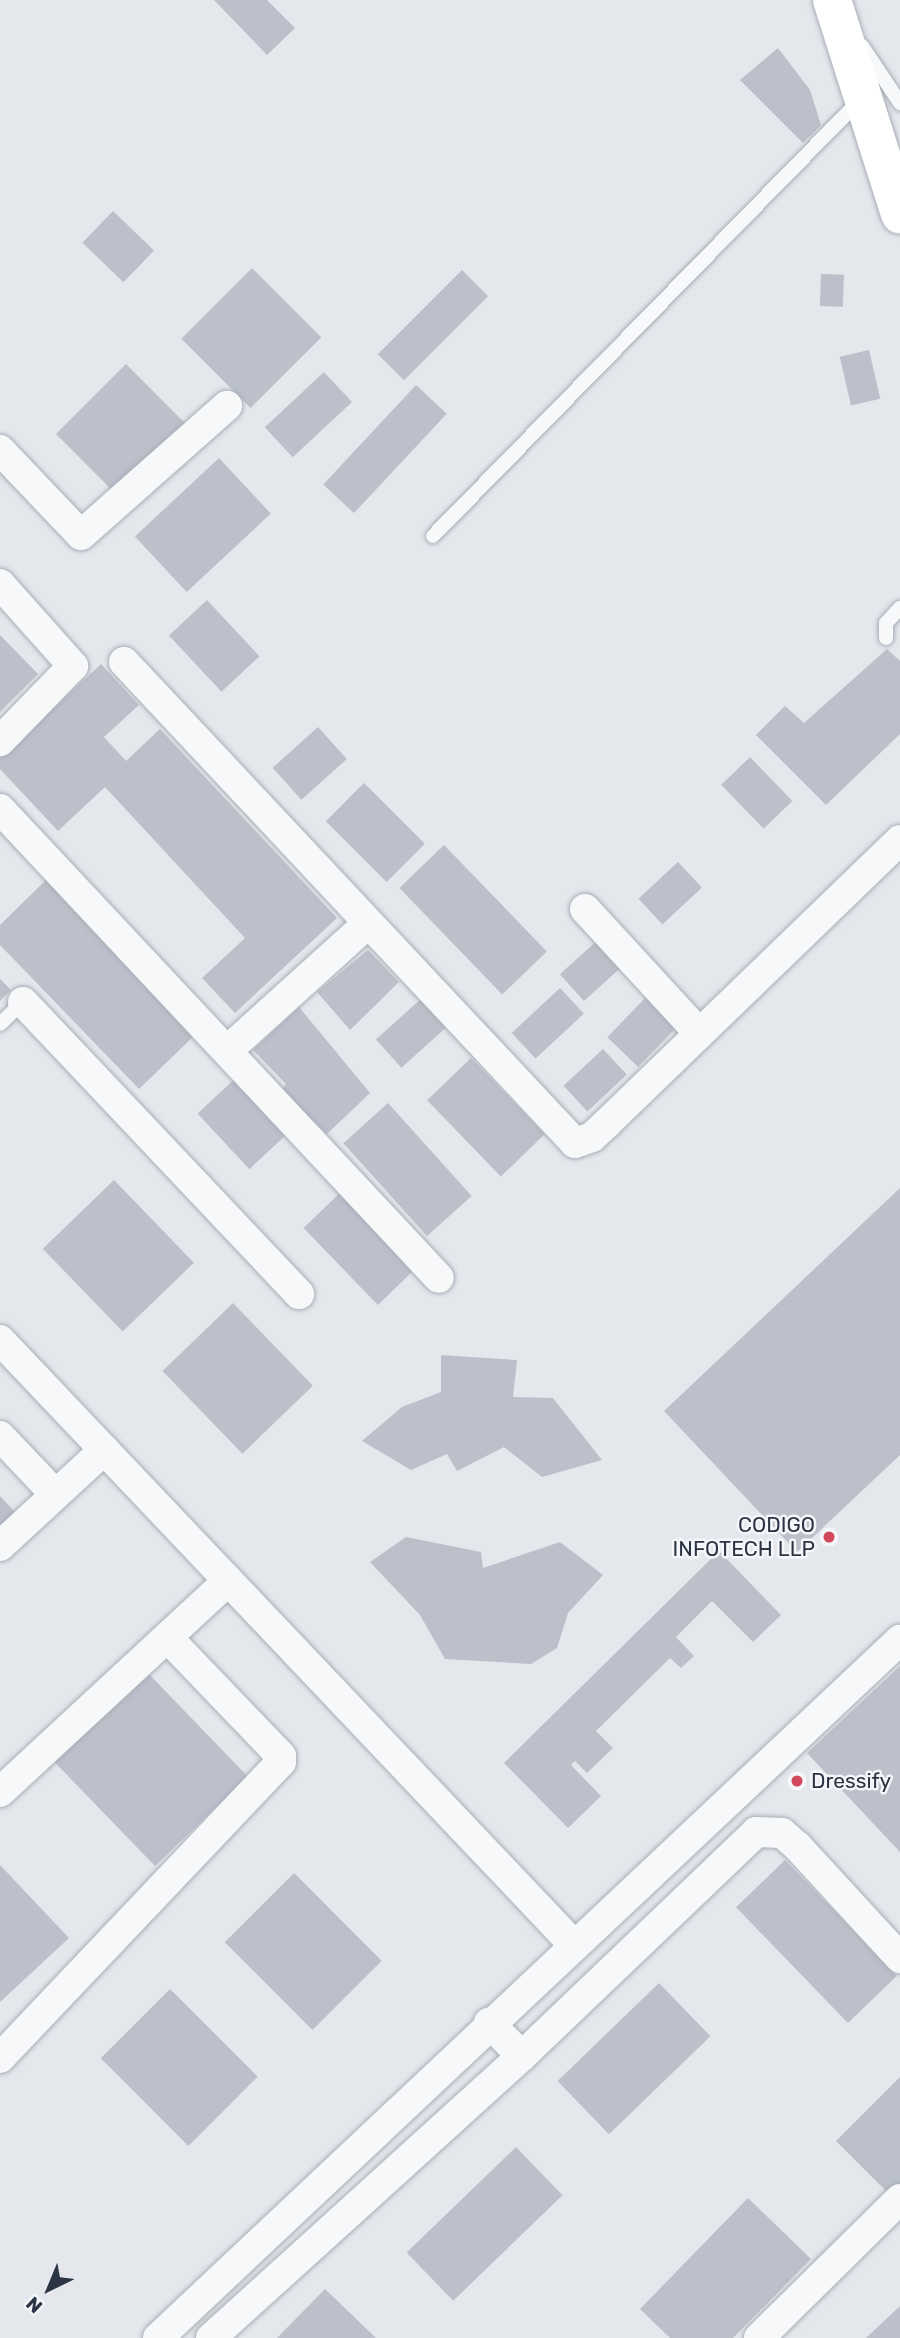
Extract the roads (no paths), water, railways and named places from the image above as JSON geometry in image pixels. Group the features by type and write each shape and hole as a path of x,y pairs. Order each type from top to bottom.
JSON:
{"main road":[{"path":"834,4 883,99 900,214"}],"street":[{"path":"0,450 81,535 227,406"},
{"path":"0,584 74,666 0,741"},
{"path":"124,663 366,925 575,1143 600,1130 698,1032 900,840"},
{"path":"0,809 229,1049 439,1278"},
{"path":"585,909 698,1032"},
{"path":"229,1049 366,925"},
{"path":"23,1002 299,1294"},
{"path":"0,1340 574,1945"},
{"path":"0,1436 54,1493"},
{"path":"0,1546 54,1493 104,1450"},
{"path":"0,1792 228,1581"},
{"path":"0,2058 281,1762 281,1756 168,1638"},
{"path":"158,2338 900,1640"},
{"path":"211,2338 522,2056 756,1832 782,1833 798,1847 900,1958"},
{"path":"489,2024 522,2056"},
{"path":"759,2338 900,2199"}],"lane":[{"path":"433,536 883,99"},
{"path":"886,638 886,623 900,608"},
{"path":"0,1024 23,1002"}],"place":[{"name":"CODIGO INFOTECH LLP","path":"829,1537"},
{"name":"Dressify","path":"797,1781"}]}
